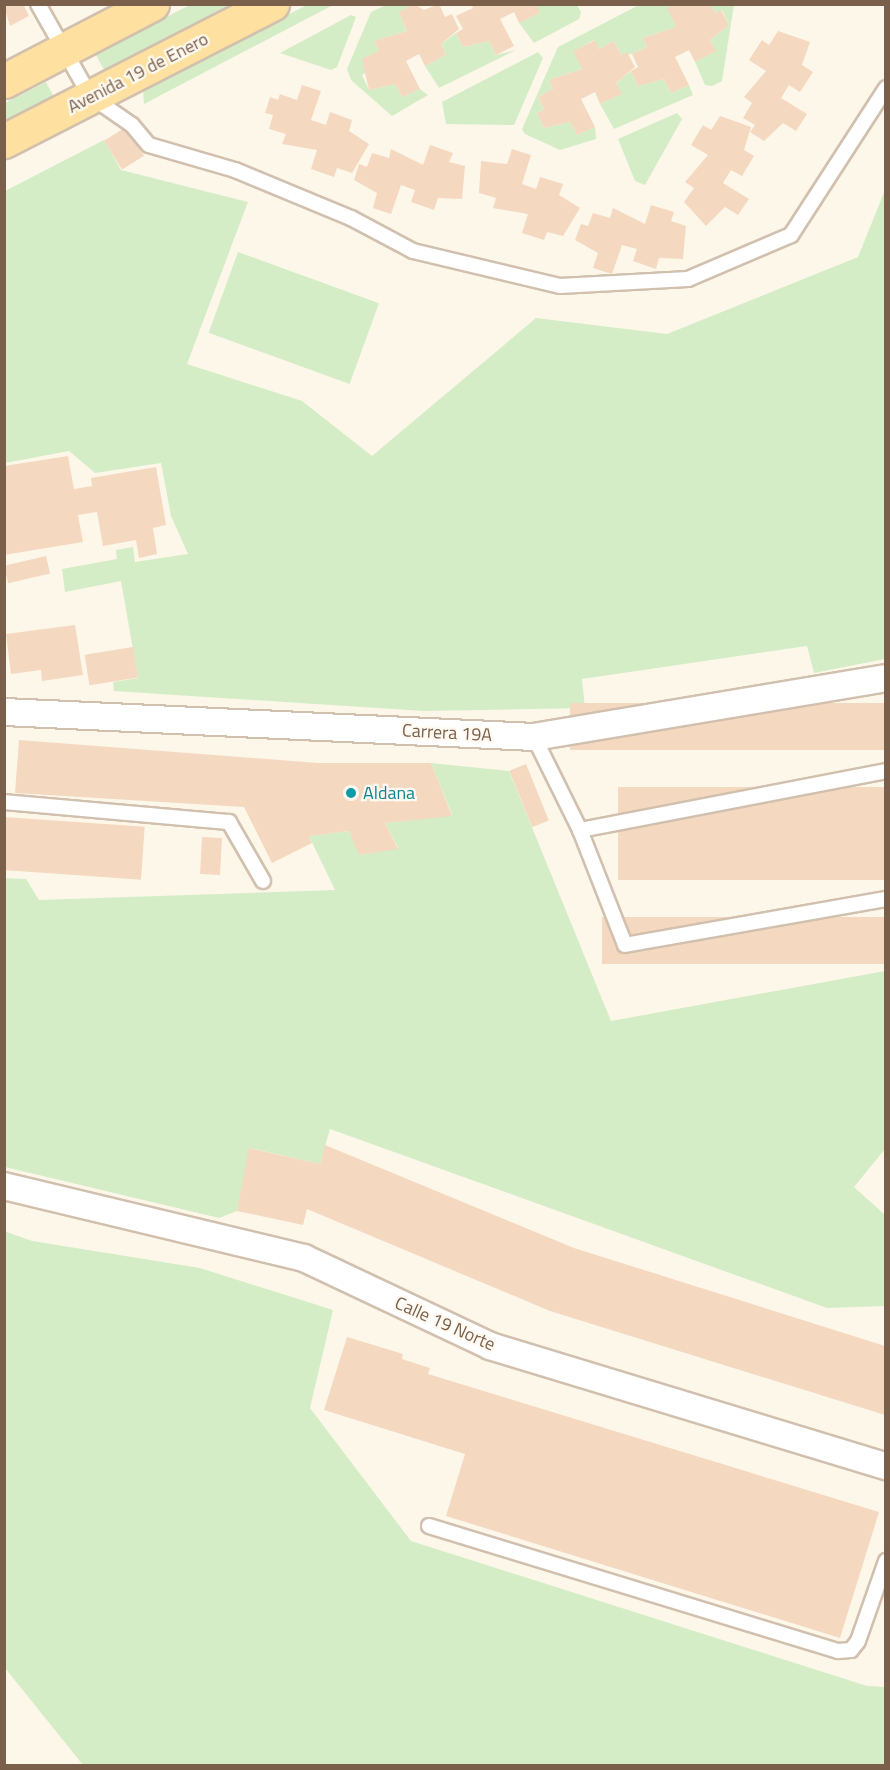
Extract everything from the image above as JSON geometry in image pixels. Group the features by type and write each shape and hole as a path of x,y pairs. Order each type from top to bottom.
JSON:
{"main road":[{"path":"4,81 152,4"},
{"name":"Avenida 19 de Enero","path":"4,141 272,4"}],"street":[{"name":"Carrera 19A","path":"4,712 534,737 885,678"},
{"name":"Calle 19 Norte","path":"4,1186 303,1258 490,1346 885,1466"}],"lane":[{"path":"38,4 90,96 132,125 149,145 235,170 351,218 413,252 560,286 688,279 791,235 885,88"},
{"path":"534,737 580,830 625,945 885,899"},
{"path":"580,830 885,771"},
{"path":"4,802 229,822 263,881"},
{"path":"429,1526 838,1651 851,1650 858,1641 885,1561"}],"green space":[{"path":"190,5 233,5 104,70 95,53"},
{"path":"307,5 333,5 144,104 143,89"},
{"path":"386,5 414,5 399,12 407,31 374,41 379,51 363,59 369,71 362,75 369,90 395,84 402,97 420,89 428,95 392,116 351,80 347,69 371,12"},
{"path":"536,5 577,5 581,12 579,19 534,43 519,23 540,13"},
{"path":"639,5 675,5 676,27 643,38 647,47 632,54 621,55 614,41 599,49 594,40 574,51 582,69 549,80 553,89 538,97 544,109 537,113 544,128 570,122 577,135 595,127 596,139 560,150 525,134 522,129 558,47"},
{"path":"710,5 734,5 722,81 712,86 705,85 695,62 715,51 710,40 729,25 722,10 715,13"},
{"path":"351,15 356,17 337,67 331,70 280,53"},
{"path":"456,33 463,47 489,41 496,55 516,50 439,88 425,66 446,55 441,44"},
{"path":"538,52 543,58 514,125 446,124 442,102"},
{"path":"631,71 638,86 664,79 671,93 689,85 693,95 614,129 600,104 621,94 616,83"},
{"path":"46,82 55,99 5,125 5,103"},
{"path":"677,113 682,119 645,185 635,181 618,139"},
{"path":"104,140 121,170 248,202 187,364 302,401 372,456 536,318 667,334 858,257 885,190 885,659 814,673 807,646 582,679 585,708 424,711 114,691 113,682 138,678 121,581 65,592 62,569 117,559 116,550 133,547 135,562 188,554 171,516 161,463 95,473 69,451 5,463 5,191"},
{"path":"238,252 379,303 350,384 209,333"},
{"path":"431,763 509,771 611,1021 885,971 885,1149 854,1187 885,1215 885,1306 827,1308 330,1129 320,1164 250,1148 237,1211 219,1218 5,1167 4,878 26,879 39,900 335,890 309,836 349,831 360,855 398,848 385,823 452,815"},
{"path":"4,1231 32,1241 200,1268 333,1310 310,1408 411,1541 867,1686 885,1687 885,1765 83,1765 5,1668"}],"building":[{"path":"23,4 29,16 10,26 4,6"},
{"path":"414,4 424,10 439,4 445,17 452,14 459,29 441,44 446,55 425,66 419,54 406,61 420,89 402,97 395,84 369,90 362,59 379,51 374,41 407,31 399,12"},
{"path":"471,4 536,4 540,13 519,23 514,12 500,19 514,46 496,55 489,41 463,47 456,33 463,29 456,16 473,8"},
{"path":"675,4 710,4 715,13 721,10 729,25 710,40 716,51 695,62 689,50 675,57 689,85 671,93 664,79 638,86 631,71 638,67 632,54 647,47 643,38 676,27 667,8"},
{"path":"778,31 810,42 802,65 813,72 800,92 789,85 781,98 807,114 796,131 783,123 764,141 750,132 755,125 743,118 752,103 744,97 766,71 749,60 762,40 769,45"},
{"path":"595,40 599,49 614,41 621,55 627,52 635,67 616,83 622,94 600,104 595,92 581,99 595,127 577,135 570,122 544,128 537,113 544,109 538,97 553,89 549,80 582,69 573,51"},
{"path":"302,85 321,91 311,120 326,125 330,112 352,120 349,131 369,144 352,173 337,168 334,177 311,169 317,150 282,144 286,134 269,129 273,115 265,113 270,97 278,100 280,94 297,100"},
{"path":"720,116 751,127 744,150 754,156 742,176 731,170 723,183 749,199 738,215 725,207 706,226 684,202 694,188 685,182 708,155 691,145 703,125 711,130"},
{"path":"126,127 144,156 122,170 104,141"},
{"path":"430,145 453,153 449,162 465,166 462,199 438,198 434,210 411,202 415,190 401,185 391,214 373,208 377,193 354,180 359,164 367,167 372,153 389,158 391,149 423,165"},
{"path":"512,149 531,155 522,184 536,189 540,177 563,184 559,195 580,208 563,236 547,232 544,240 522,233 528,214 493,208 496,198 479,193 481,161 507,164"},
{"path":"651,205 674,212 671,221 686,226 683,259 659,258 656,269 633,261 637,249 622,245 612,274 593,268 598,253 575,240 581,224 588,226 593,213 610,218 613,208 645,224"},
{"path":"68,456 74,489 92,486 91,478 156,467 166,525 153,528 157,554 139,558 136,540 103,546 97,512 78,515 83,542 4,555 4,466"},
{"path":"46,556 50,574 8,583 4,566"},
{"path":"75,625 83,675 42,681 41,670 11,674 6,634"},
{"path":"133,647 138,678 89,685 85,655"},
{"path":"570,703 885,703 885,750 570,750"},
{"path":"19,740 318,763 431,763 452,816 385,823 398,849 359,855 349,831 309,836 312,843 272,863 244,807 15,793"},
{"path":"526,764 549,821 532,827 509,771"},
{"path":"618,787 885,787 885,880 618,880"},
{"path":"4,817 145,827 141,880 4,870"},
{"path":"202,837 222,838 220,875 200,874"},
{"path":"602,917 885,917 885,964 602,964"},
{"path":"325,1145 574,1248 885,1346 885,1415 550,1311 307,1209 303,1225 237,1211 249,1148 320,1164"},
{"path":"347,1337 403,1354 402,1359 430,1368 428,1374 879,1512 840,1638 446,1516 465,1454 324,1410"}],"place":[{"name":"Aldana","path":"351,793"}]}
